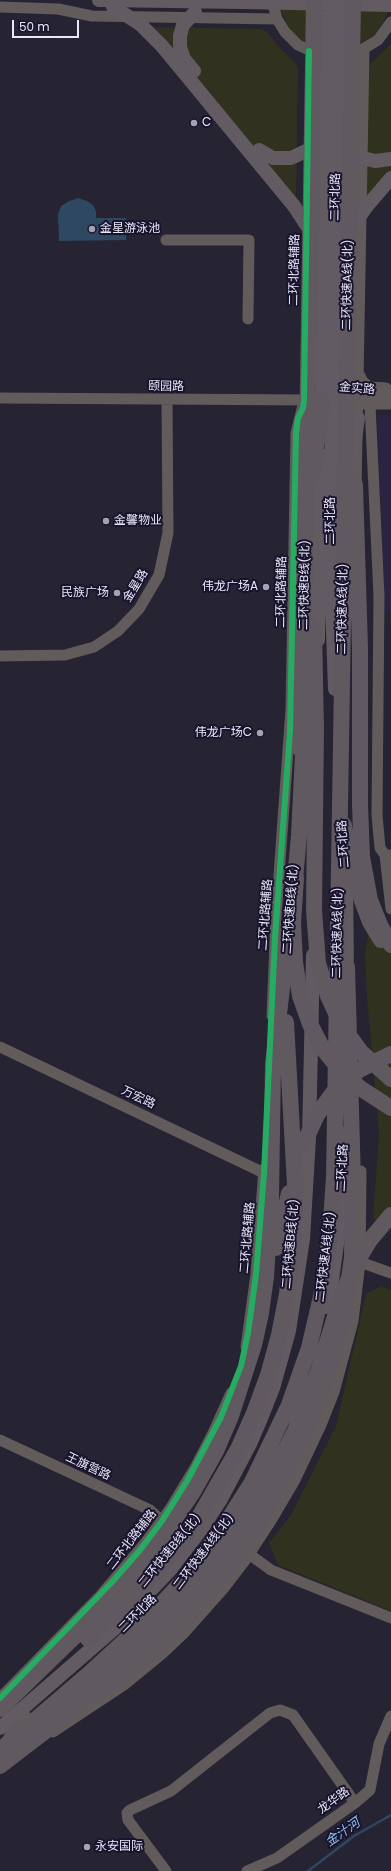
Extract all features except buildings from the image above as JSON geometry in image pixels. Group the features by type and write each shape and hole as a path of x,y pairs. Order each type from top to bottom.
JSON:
{"highway":[{"name":"二环快速B线(北)","path":"0,1715 80,1646 122,1607 158,1569 186,1534 208,1502 238,1449 261,1394 279,1335 290,1273 295,1214 294,1170 287,1065 286,998 302,690 305,398 314,0"},
{"name":"二环快速A线(北)","path":"0,1751 125,1641 169,1596 208,1550 242,1500 272,1444 296,1386 314,1330 328,1255 334,1177 353,0"},
{"path":"348,330 360,627 361,851 370,900 380,925 391,945"},
{"path":"305,398 315,648 314,910 316,950 324,986 342,1026 364,1056 391,1079"},
{"path":"327,400 318,425 313,482 321,520 303,760 293,923 295,962 300,996 310,1024 323,1049 340,1070 360,1088 391,1108"},
{"path":"340,776 345,834 355,882 370,922 391,952"},
{"path":"258,1330 266,1277 269,1238 274,1050 296,878"},
{"path":"0,1766 121,1677 159,1646 188,1618 224,1573 264,1514 295,1456 321,1395 339,1336 349,1286 353,1238 353,1182 347,967"},
{"path":"0,1709 112,1600 140,1568 171,1527 205,1471 228,1426 243,1385 258,1330 290,1186 309,1130 325,1102 341,1085 360,1070 391,1054"},
{"path":"47,1730 114,1673 166,1622 203,1581 240,1532 265,1490 295,1431 311,1391 340,1300 353,1268 370,1240 391,1215"}],"main road":[{"path":"87,0 113,7 140,24 162,46 294,206 307,226 329,283"},
{"path":"100,0 391,5"},
{"name":"二环北路","path":"328,0 332,112"},
{"name":"二环北路","path":"0,1737 23,1712 129,1614 183,1555 221,1500 250,1444 273,1388 285,1345 300,1270 308,1173 321,520 327,400 332,112 339,0"},
{"path":"228,2 206,6 195,12 183,25 179,41 184,59 259,150 268,157 279,159 291,158 302,153 313,145 321,134 332,112"},
{"path":"332,112 341,134 353,150 369,160 381,161 391,159"},
{"path":"329,283 355,224 367,206 391,178"},
{"path":"305,398 303,448 313,482"},
{"path":"321,520 334,500 355,439 358,418"},
{"name":"二环北路","path":"0,1728 23,1712 128,1624 188,1560 248,1477 283,1417 303,1373 327,1304 338,1243 345,1135 347,967 346,877 332,623 321,520"}],"street":[{"path":"272,0 277,19 291,39 309,51 334,57 353,54 364,50 378,40 391,22"},
{"path":"0,7 58,9 82,15 97,16 277,19"},
{"path":"340,776 341,717 356,538 364,50"},
{"name":"二环北路辅路","path":"0,1698 100,1596 133,1559 162,1521 188,1481 229,1400 241,1366 248,1333 254,1296 264,1172 275,931 291,709 296,433 298,418 305,398 309,51"},
{"path":"166,240 250,240 248,319"},
{"path":"358,372 363,382 370,387 391,388"},
{"name":"金实路","path":"327,400 358,400 391,395"},
{"name":"颐园路","path":"0,398 167,400 305,398 327,400"},
{"name":"金星路","path":"0,656 65,656 94,647 118,631 139,609 159,575 168,533 167,400"},
{"name":"金实路","path":"358,400 370,404 391,404"},
{"path":"370,404 379,596 376,815 380,848 388,855 391,909"},
{"path":"0,1766 105,1699 144,1670 203,1612 249,1554 295,1480 328,1409 339,1377 350,1334 357,1294 360,1262 360,1145 347,967"},
{"name":"万宏路","path":"0,1047 264,1172"},
{"path":"360,1262 391,1273"},
{"name":"王旗营路","path":"0,1440 150,1510 162,1521"},
{"path":"249,1554 271,1570 391,1618"},
{"path":"166,1871 128,1820 128,1813 130,1810 171,1791 270,1713 280,1710 293,1715 355,1804"},
{"path":"0,1751 23,1712"},
{"path":"0,1723 23,1712"},
{"name":"龙华路","path":"247,1871 276,1858 355,1804 370,1790 379,1744 391,1716"}],"shaded area":[{"path":"377,416 391,416 391,611 385,612"}],"green space":[{"path":"390,4 384,22 373,36 357,46 339,51 303,42 290,30 279,7"},
{"path":"154,27 260,29 266,31 280,48 295,62 298,68 296,199"},
{"path":"391,44 391,171 365,199 367,67"},
{"path":"371,918 391,940 391,1221 373,1219 379,1132 367,998 365,954"},
{"path":"381,1286 391,1290 391,1611 278,1565 269,1543 291,1515 336,1426 366,1294"}],"water":[{"name":"金星游泳池","path":"78,198 93,205 96,211 96,218 126,218 126,240 59,241 58,214 61,206"}],"waterway":[{"name":"金汁河","path":"308,1871 354,1836 391,1815"}],"cycle path":[{"path":"0,1698 112,1582 140,1550 162,1521 187,1481 221,1417 241,1366 248,1333 256,1274 264,1173 275,937 290,731 296,433 298,418 303,408 304,400 309,51"}],"place":[{"name":"C","path":"194,123"},
{"name":"金星游泳池","path":"92,229"},
{"name":"金馨物业","path":"106,521"},
{"name":"伟龙广场A","path":"266,587"},
{"name":"民族广场","path":"117,593"},
{"name":"伟龙广场C","path":"260,733"},
{"name":"永安国际","path":"87,1847"}]}
